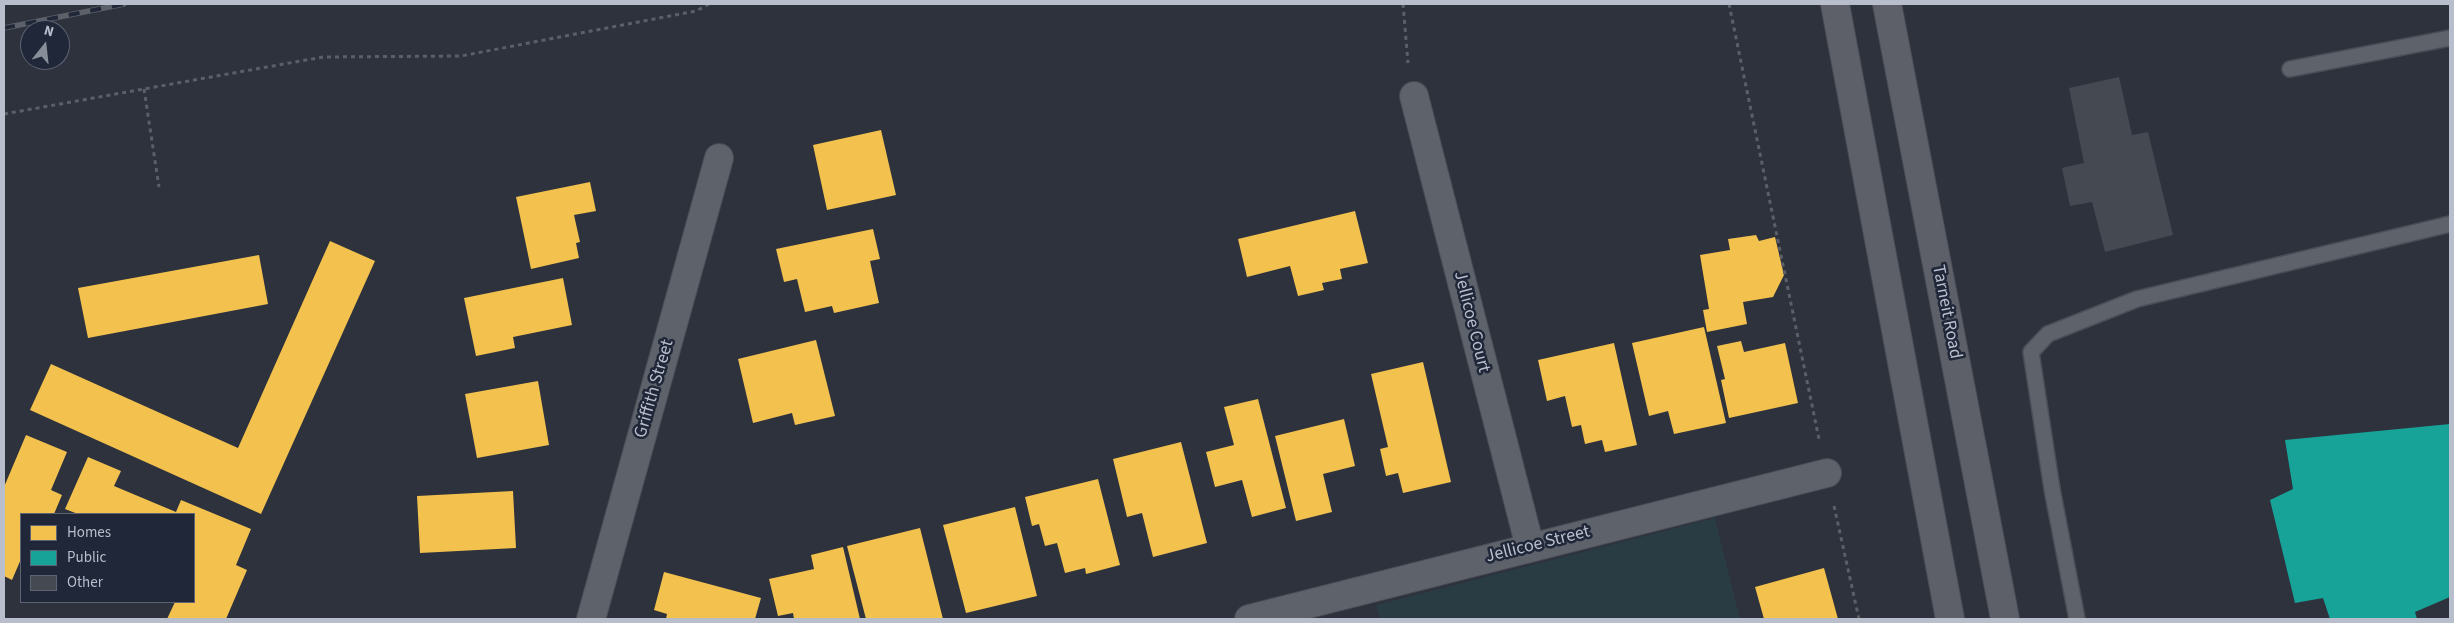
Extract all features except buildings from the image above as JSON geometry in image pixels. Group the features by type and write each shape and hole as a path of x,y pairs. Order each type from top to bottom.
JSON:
{"main road":[{"path":"1835,4 1950,619"},
{"name":"Tarneit Road","path":"1887,4 2004,619"}],"street":[{"name":"Jellicoe Court","path":"1414,96 1530,547"},
{"name":"Griffith Street","path":"591,619 719,158"},
{"name":"Jellicoe Street","path":"1249,619 1827,473"}],"lane":[{"path":"2290,69 2450,38"},
{"path":"2077,619 2052,489 2031,352 2048,334 2137,299 2450,224"}],"path":[{"path":"4,114 323,57 461,56 696,12 709,4"},
{"path":"1403,4 1406,49 1414,96"},
{"path":"1730,4 1859,619"},
{"path":"144,89 159,187"}],"shaded area":[{"path":"1715,518 1740,619 1380,619 1376,605"}],"railway":[{"path":"4,28 124,4"}]}
